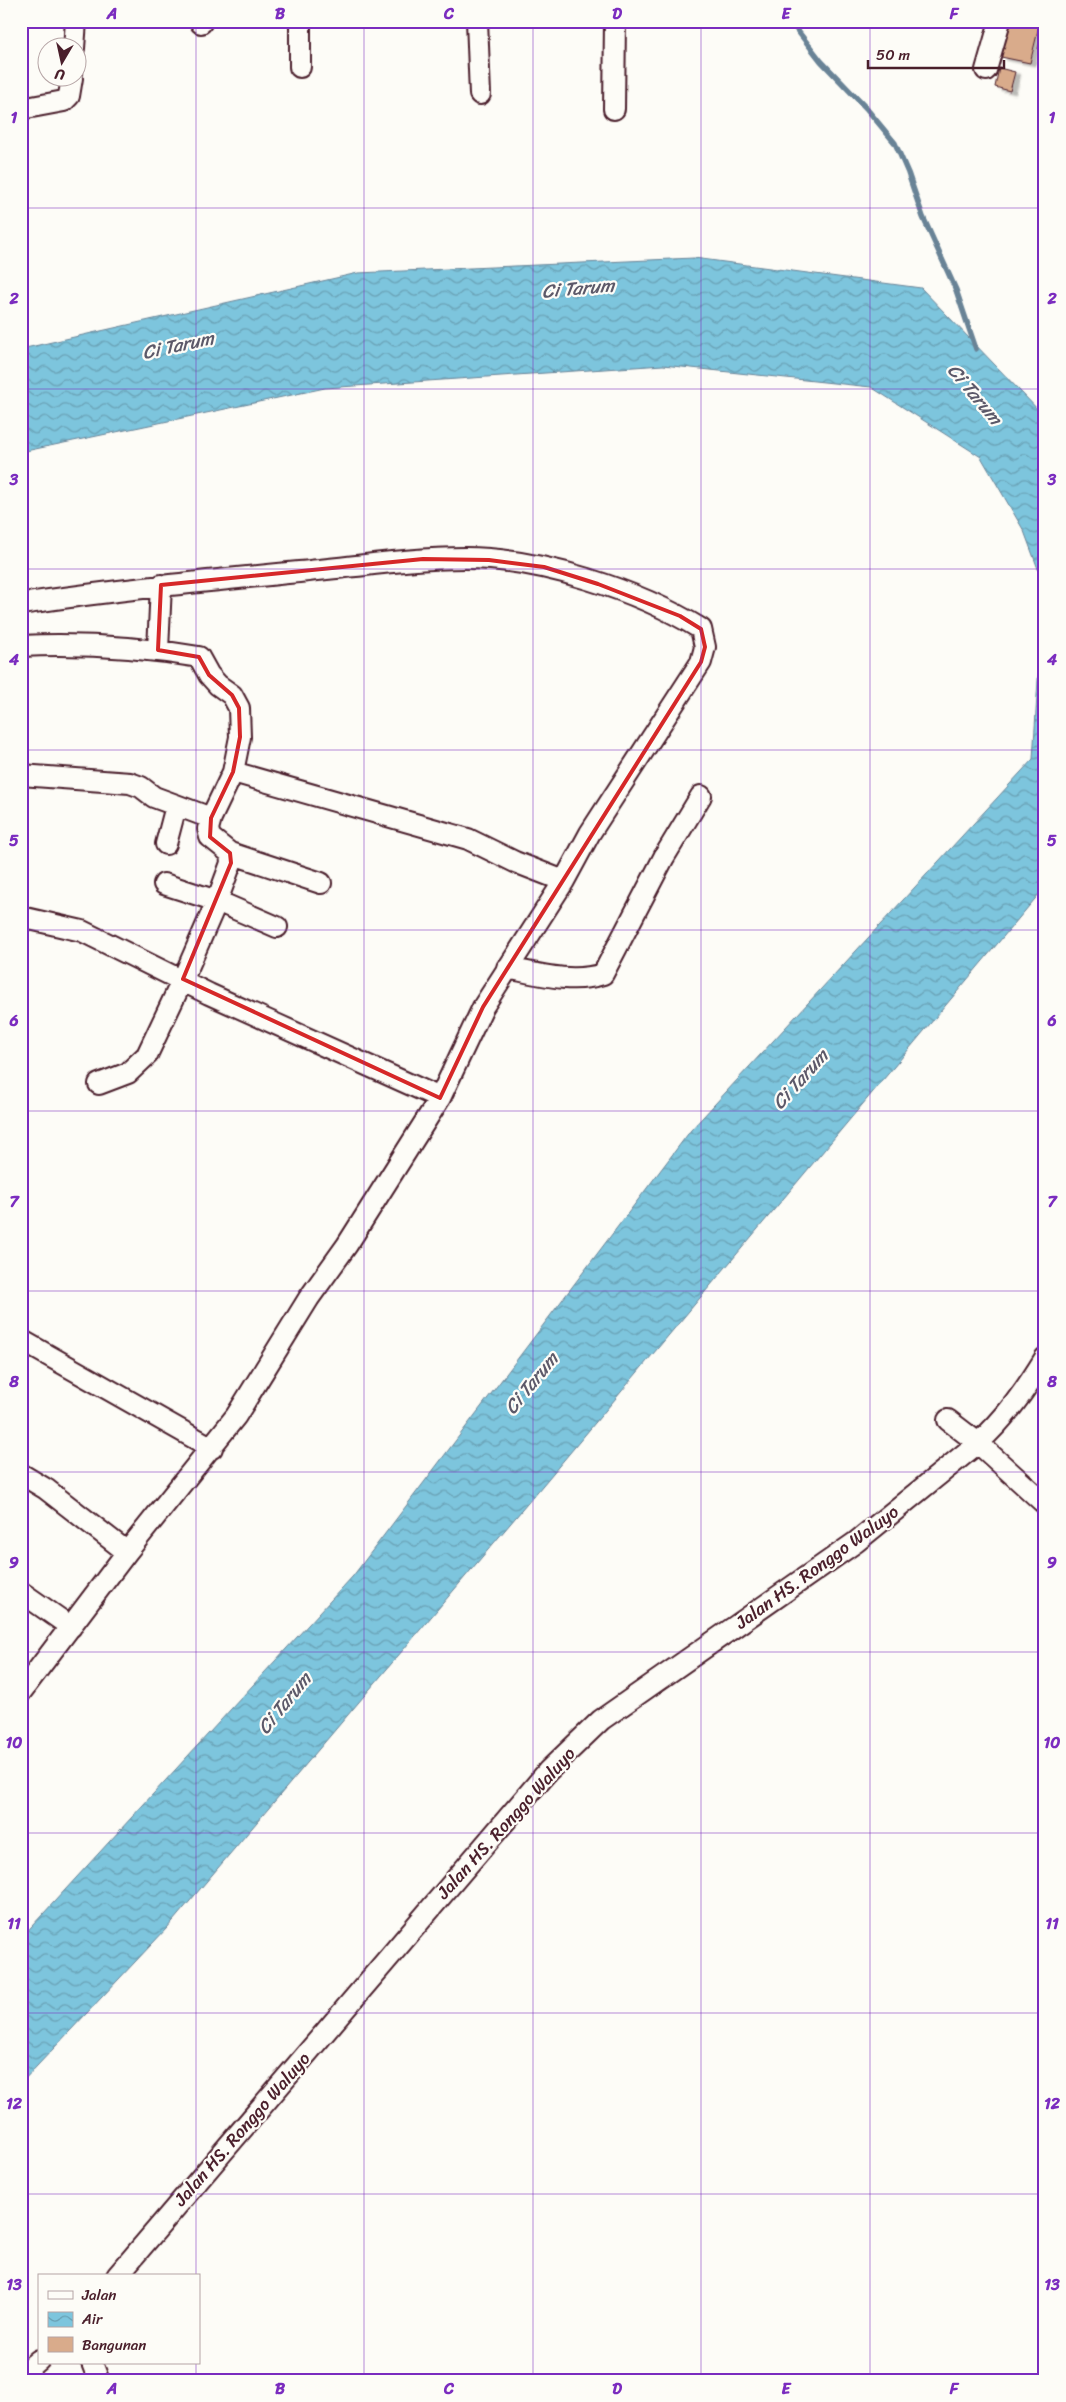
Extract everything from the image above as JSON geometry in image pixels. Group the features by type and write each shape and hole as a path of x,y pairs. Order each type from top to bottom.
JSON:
{"street":[{"path":"75,38 76,21"},
{"path":"300,21 300,67"},
{"path":"477,21 480,94"},
{"path":"614,109 615,21"},
{"path":"986,70 1000,21"},
{"path":"21,109 41,107 64,101 69,96 70,88"},
{"path":"21,604 161,585 370,564 423,560 489,560 544,567 598,584 680,616 701,629 705,647 701,662 590,832 564,881 483,1007 440,1098 347,1246 309,1298 236,1416 127,1552 21,1692"},
{"path":"158,650 161,585"},
{"path":"21,646 68,644 158,650 199,657 209,675 218,685 232,695 239,708 240,737 233,772 211,818 208,829 210,838 230,854 321,883"},
{"path":"233,772 468,839 515,862 564,881"},
{"path":"21,775 130,783 176,806 211,818"},
{"path":"507,968 569,978 592,978 603,974 664,857 701,796"},
{"path":"166,844 176,806"},
{"path":"99,1084 128,1073 147,1055 217,902 231,863 230,854"},
{"path":"164,884 217,902 277,928"},
{"path":"21,917 82,931 183,979 209,994 440,1098"},
{"path":"21,1340 212,1448"},
{"name":"Jalan HS. Ronggo Waluyo","path":"119,2274 548,1771 601,1720 856,1542 978,1443 994,1428 1025,1391 1045,1358"},
{"path":"948,1420 978,1443 1044,1502"},
{"path":"21,1474 46,1490 127,1552"},
{"path":"21,1592 71,1627"},
{"path":"21,2375 38,2361"},
{"path":"92,2364 99,2381"}],"highlighted area":[{"path":"423,559 489,560 544,567 598,584 680,616 701,629 705,647 701,662 483,1007 440,1098 183,979 231,863 230,853 210,837 211,818 233,772 240,737 239,708 232,695 209,675 199,657 158,650 161,585"}],"water":[{"name":"Ci Tarum","path":"694,258 921,288 1045,417 1045,887 527,1504 167,1928 21,2083 21,1938 353,1576 691,1130 1033,759 1044,585 1024,531 981,457 871,387 663,365 325,388 21,452 21,349 358,273"}],"building":[{"path":"1009,21 1039,26 1030,63 1001,57"},
{"path":"1045,23 1045,51 1038,49"},
{"path":"999,68 1015,72 1010,91 995,87"}],"waterway":[{"path":"790,21 821,61 866,108 895,143 908,173 923,217 956,290 976,349"}]}
